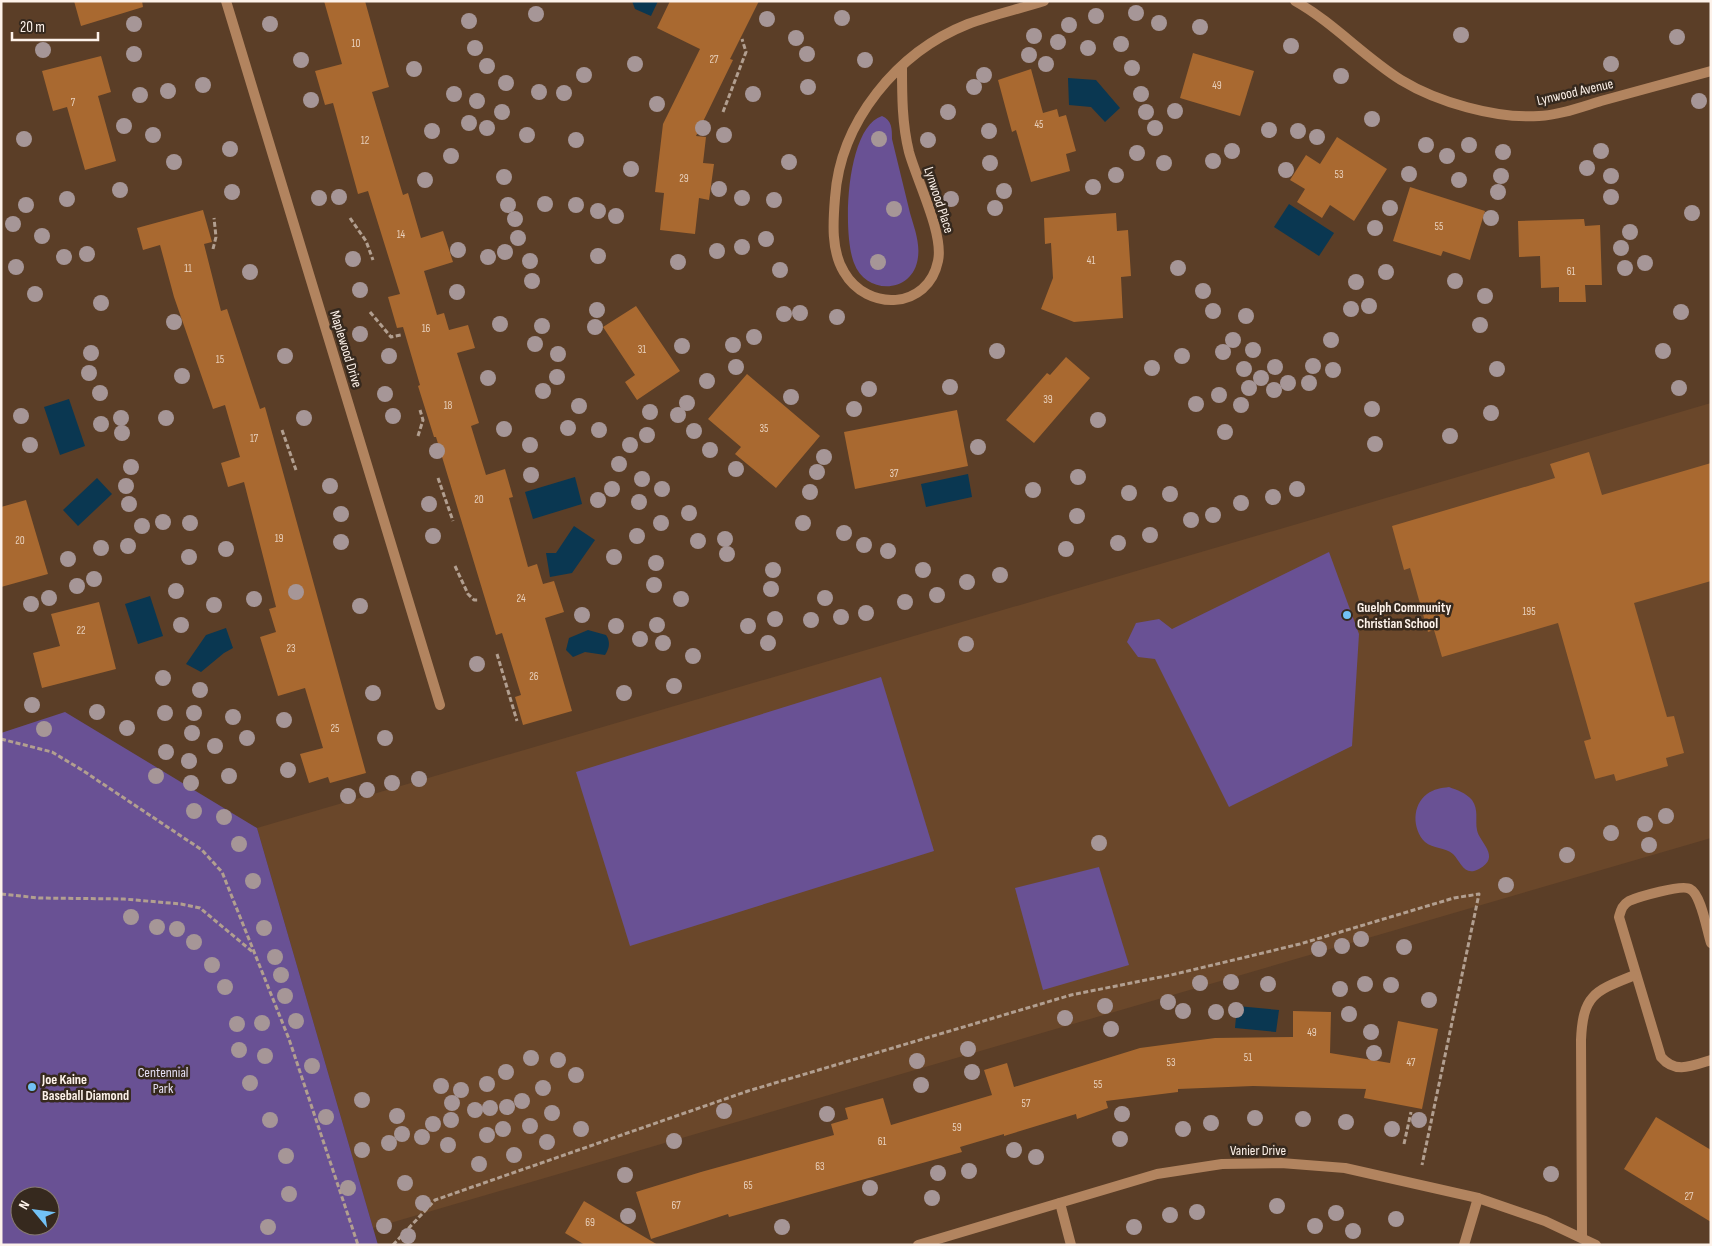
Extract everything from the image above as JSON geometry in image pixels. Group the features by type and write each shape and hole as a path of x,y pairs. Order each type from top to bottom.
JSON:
{"street":[{"name":"Maplewood Drive","path":"226,1 440,704"},
{"name":"Lynwood Place","path":"902,66 902,98 909,152 939,244 938,261 932,280 918,294 902,300 891,301 877,298 861,290 851,282 843,271 836,251 834,209 836,180 845,146 871,100 902,66 936,40 968,24 1044,1"},
{"name":"Lynwood Avenue","path":"1294,1 1329,22 1385,68 1415,88 1448,101 1510,115 1538,116 1565,111 1711,71"},
{"path":"1711,943 1697,896 1690,888 1680,887 1630,901 1622,907 1619,917 1661,1057 1668,1066 1680,1069 1711,1060"},
{"path":"1582,1237 1581,1040 1584,1010 1594,994 1602,988 1635,975"},
{"name":"Vanier Drive","path":"918,1245 1157,1174 1222,1164 1281,1163 1327,1166 1417,1182 1478,1198 1545,1221 1596,1245"},
{"path":"1464,1245 1478,1198"},
{"path":"1060,1203 1071,1245"}],"path":[{"path":"723,112 746,52 742,39"},
{"path":"213,249 216,237 214,218"},
{"path":"350,218 366,241 373,260"},
{"path":"370,312 391,338 401,335"},
{"path":"418,436 423,420 420,410"},
{"path":"282,430 296,470"},
{"path":"438,478 453,521"},
{"path":"455,566 468,594 474,600 479,600"},
{"path":"496,654 517,721"},
{"path":"1,739 52,752 151,814 202,850 222,872 289,1038 358,1245"},
{"path":"1,894 39,898 124,899 181,904 200,908 228,930 256,956"},
{"path":"393,1245 435,1200 544,1164 748,1091 1071,996 1171,975 1300,944 1454,898 1480,894 1417,1182"},
{"path":"1404,1144 1411,1112"}],"shaded area":[{"name":"Guelph Community Christian School","path":"1711,403 1711,838 373,1228 257,828"}],"green space":[{"path":"882,116 891,125 892,139 918,246 915,269 908,278 899,284 889,286 878,285 868,281 860,274 850,249 848,229 850,182 854,159 861,139 870,124"},
{"path":"1329,552 1359,634 1352,746 1229,807 1155,659 1138,657 1127,642 1136,623 1159,619 1172,629"},
{"path":"881,677 934,851 630,946 576,772"},
{"name":"Centennial Park","path":"65,712 257,828 378,1245 1,1245 1,733"},
{"path":"1449,787 1467,795 1474,804 1477,830 1489,855 1489,860 1474,871 1463,868 1450,852 1425,842 1418,831 1415,817 1422,799 1432,791"},
{"path":"1099,867 1129,965 1043,990 1015,888"}],"water":[{"path":"632,1 658,1 651,16 635,9"},
{"path":"1068,78 1096,80 1120,108 1105,122 1091,107 1069,105"},
{"path":"1289,204 1334,233 1319,256 1274,227"},
{"path":"69,399 85,446 60,455 44,407"},
{"path":"968,474 972,497 926,507 921,484"},
{"path":"575,477 582,504 533,519 525,492"},
{"path":"97,478 112,494 78,526 63,510"},
{"path":"574,526 595,540 572,573 550,577 546,553 556,553"},
{"path":"150,596 163,636 138,644 125,604"},
{"path":"226,628 233,648 201,672 186,664 206,635"},
{"path":"588,630 606,635 609,643 605,655 585,652 573,657 566,650 569,638"},
{"path":"1237,1006 1279,1010 1276,1032 1235,1028"}],"building":[{"path":"74,1 142,1 143,7 81,26"},
{"path":"324,1 365,1 389,87 372,92 403,195 408,193 421,238 443,231 453,262 424,271 437,315 444,313 449,330 468,325 475,348 457,353 479,423 471,426 486,475 505,469 513,497 509,498 528,567 537,564 543,584 554,581 564,612 545,618 572,711 523,725 515,697 521,695 502,633 496,635 436,437 434,437 418,386 420,385 403,327 397,328 388,297 400,294 368,191 358,194 333,103 325,105 315,71 342,64"},
{"path":"670,1 759,1 730,59 733,60 696,136 706,137 703,163 714,164 709,200 699,198 695,234 660,230 664,193 655,192 663,124 700,49 657,28"},
{"path":"1193,53 1254,71 1240,116 1180,98"},
{"path":"101,56 111,92 98,96 116,161 85,170 67,107 53,111 42,71"},
{"path":"1031,69 1043,113 1057,109 1059,117 1066,115 1076,151 1066,154 1070,171 1031,182 1016,130 1012,132 998,80"},
{"path":"1337,137 1387,169 1354,221 1330,205 1322,218 1297,202 1305,189 1290,180 1306,155 1320,164"},
{"path":"1410,187 1485,211 1470,260 1443,251 1441,256 1393,241"},
{"path":"203,210 212,242 204,244 221,311 227,309 260,409 265,407 366,773 330,783 328,777 309,783 300,754 323,748 305,688 278,696 260,637 276,632 269,609 276,607 244,482 228,487 221,463 240,457 225,405 213,409 174,297 160,245 143,250 137,228"},
{"path":"1116,213 1117,231 1128,230 1131,276 1121,277 1123,318 1074,322 1041,309 1053,278 1051,243 1045,244 1044,218"},
{"path":"1584,219 1585,226 1600,225 1602,285 1585,285 1586,302 1559,302 1559,287 1541,288 1540,256 1519,257 1518,221"},
{"path":"636,306 680,371 637,400 625,382 635,375 603,327"},
{"path":"1066,357 1090,378 1034,443 1006,420 1047,373 1050,375"},
{"path":"747,374 820,436 776,488 735,454 741,447 708,419"},
{"path":"957,410 968,466 855,489 844,432"},
{"path":"1589,452 1602,495 1711,463 1711,581 1634,603 1667,717 1674,716 1684,753 1666,758 1668,766 1616,781 1614,774 1595,779 1584,741 1591,739 1558,623 1442,657 1434,630 1428,632 1410,568 1404,570 1392,526 1555,478 1550,464"},
{"path":"26,500 48,574 1,587 1,507"},
{"path":"99,602 116,669 42,688 33,653 60,646 51,614"},
{"path":"1293,1011 1331,1012 1330,1053 1390,1063 1398,1021 1438,1029 1422,1109 1364,1098 1366,1089 1253,1086 1178,1089 1178,1092 1106,1101 1108,1108 1077,1119 1076,1114 1004,1136 1004,1134 960,1147 962,1152 729,1217 728,1214 651,1239 636,1192 834,1135 831,1124 848,1119 845,1108 883,1098 891,1125 992,1095 984,1070 1007,1063 1014,1087 1140,1048 1215,1038 1293,1037"},
{"path":"1656,1117 1711,1150 1711,1222 1624,1169"},
{"path":"584,1201 658,1245 585,1245 565,1233"}],"place":[{"name":"Guelph Community Christian School","path":"1347,615"},
{"name":"Joe Kaine Baseball Diamond","path":"32,1087"}]}
